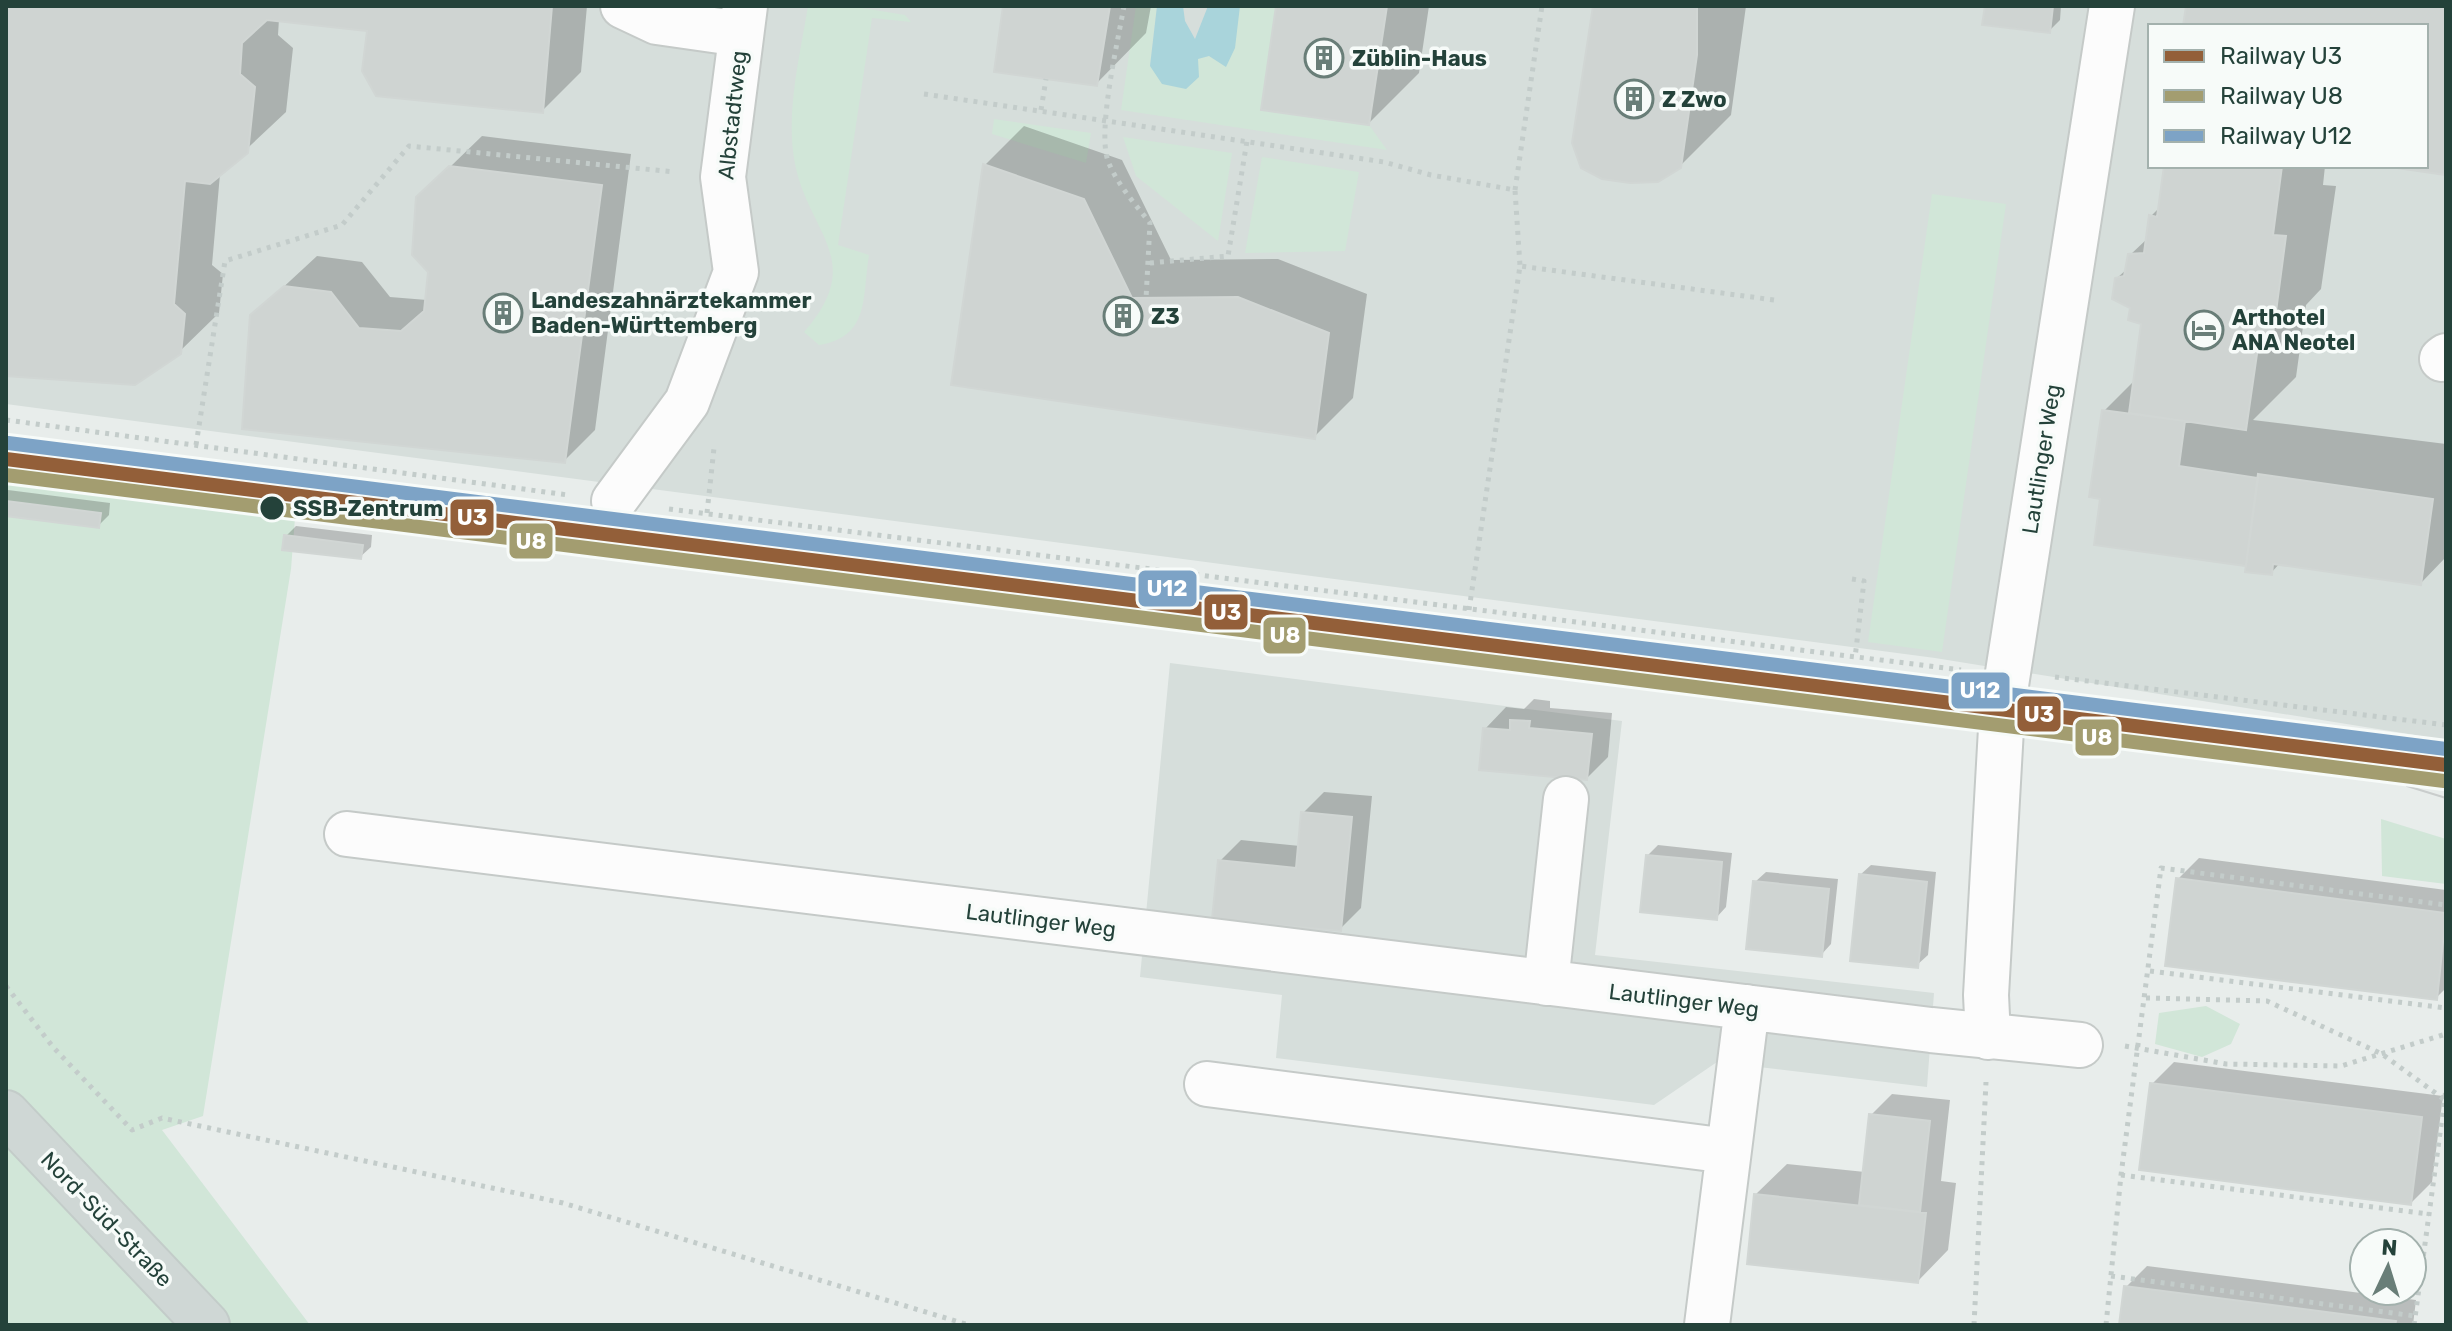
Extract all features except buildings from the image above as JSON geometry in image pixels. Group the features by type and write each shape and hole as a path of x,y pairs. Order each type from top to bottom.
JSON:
{"main road":[{"name":"Nord-Süd-Straße","path":"6,1113 207,1325"}],"street":[{"path":"623,6 657,22 743,20"},
{"name":"Lautlinger Weg","path":"347,834 1988,1037 1987,964 1999,738 2112,6"},
{"name":"Albstadtweg","path":"614,501 687,402 736,272 723,177 743,20"},
{"path":"1546,983 1566,799"},
{"path":"1707,1325 1747,1007"},
{"path":"1988,1037 2080,1045"},
{"path":"1207,1084 1728,1151"}],"path":[{"path":"1124,6 1106,119 1107,159 1130,198 1150,223 1146,299"},
{"path":"1469,610 1520,266 1515,190 1542,6"},
{"path":"1041,110 1046,79"},
{"path":"924,94 1384,162 1431,175 1515,190"},
{"path":"1150,263 1228,256 1247,141"},
{"path":"196,445 225,261 342,225 409,146 723,177"},
{"path":"1520,266 1774,300"},
{"path":"6,420 1469,610 1855,658 2446,725"},
{"path":"1852,579 1864,581 1855,658"},
{"path":"2106,1325 2121,1175 2161,868 2446,905"},
{"path":"2150,971 2446,1008"},
{"path":"6,986 53,1047 132,1130 162,1118 563,1203 969,1325"},
{"path":"2146,998 2267,1001 2382,1054 2445,1100"},
{"path":"2080,1045 2137,1046 2226,1064 2341,1066 2446,1034"},
{"path":"1974,1325 1988,1037"},
{"path":"2414,1325 2446,1089"},
{"path":"2121,1175 2429,1214"},
{"path":"2111,1276 2415,1316"}],"shaded area":[{"path":"6,6 2446,6 2446,740 1935,658 6,404"},
{"path":"1170,663 1622,721 1595,955 1934,993 1927,1087 1717,1062 1654,1105 1276,1058 1282,995 1140,977"}],"green space":[{"path":"808,6 850,6 905,15 911,22 872,18 838,245 869,255 864,300 855,324 847,334 836,341 819,345 804,332 822,307 831,285 833,266 802,188 792,145 795,85"},
{"path":"1136,6 1157,6 1150,66 1209,56 1226,66 1240,6 1276,6 1261,110 1369,125 1387,150 1121,110"},
{"path":"994,119 1091,133 1086,163 992,134"},
{"path":"1123,137 1232,153 1218,241 1136,176"},
{"path":"1262,157 1359,172 1345,251 1245,253"},
{"path":"1932,194 2006,204 1942,652 1868,642"},
{"path":"6,479 295,518 291,569 203,1116 162,1130 310,1325 6,1325"},
{"path":"2381,819 2446,839 2446,884 2382,876"},
{"path":"2206,1006 2240,1024 2231,1044 2202,1057 2155,1044 2159,1013"}],"water":[{"path":"1157,6 1183,6 1185,21 1195,39 1208,6 1240,6 1235,48 1226,67 1209,56 1198,59 1199,77 1186,89 1162,84 1150,66"}],"tram line":[{"path":"2410,760 2446,771"},
{"path":"2407,786 2446,798"}],"rail line":[{"name":"U12","path":"8,443 2446,749"},
{"name":"U3","path":"6,459 2446,765"},
{"name":"U8","path":"6,475 2444,781"}],"place":[{"name":"Züblin-Haus","path":"1324,58"},
{"name":"Z Zwo","path":"1634,99"},
{"name":"Landeszahnärztekammer Baden-Württemberg","path":"503,313"},
{"name":"Z3","path":"1123,316"},
{"name":"Arthotel ANA Neotel","path":"2204,330"},
{"name":"SSB-Zentrum","path":"272,508"}]}
